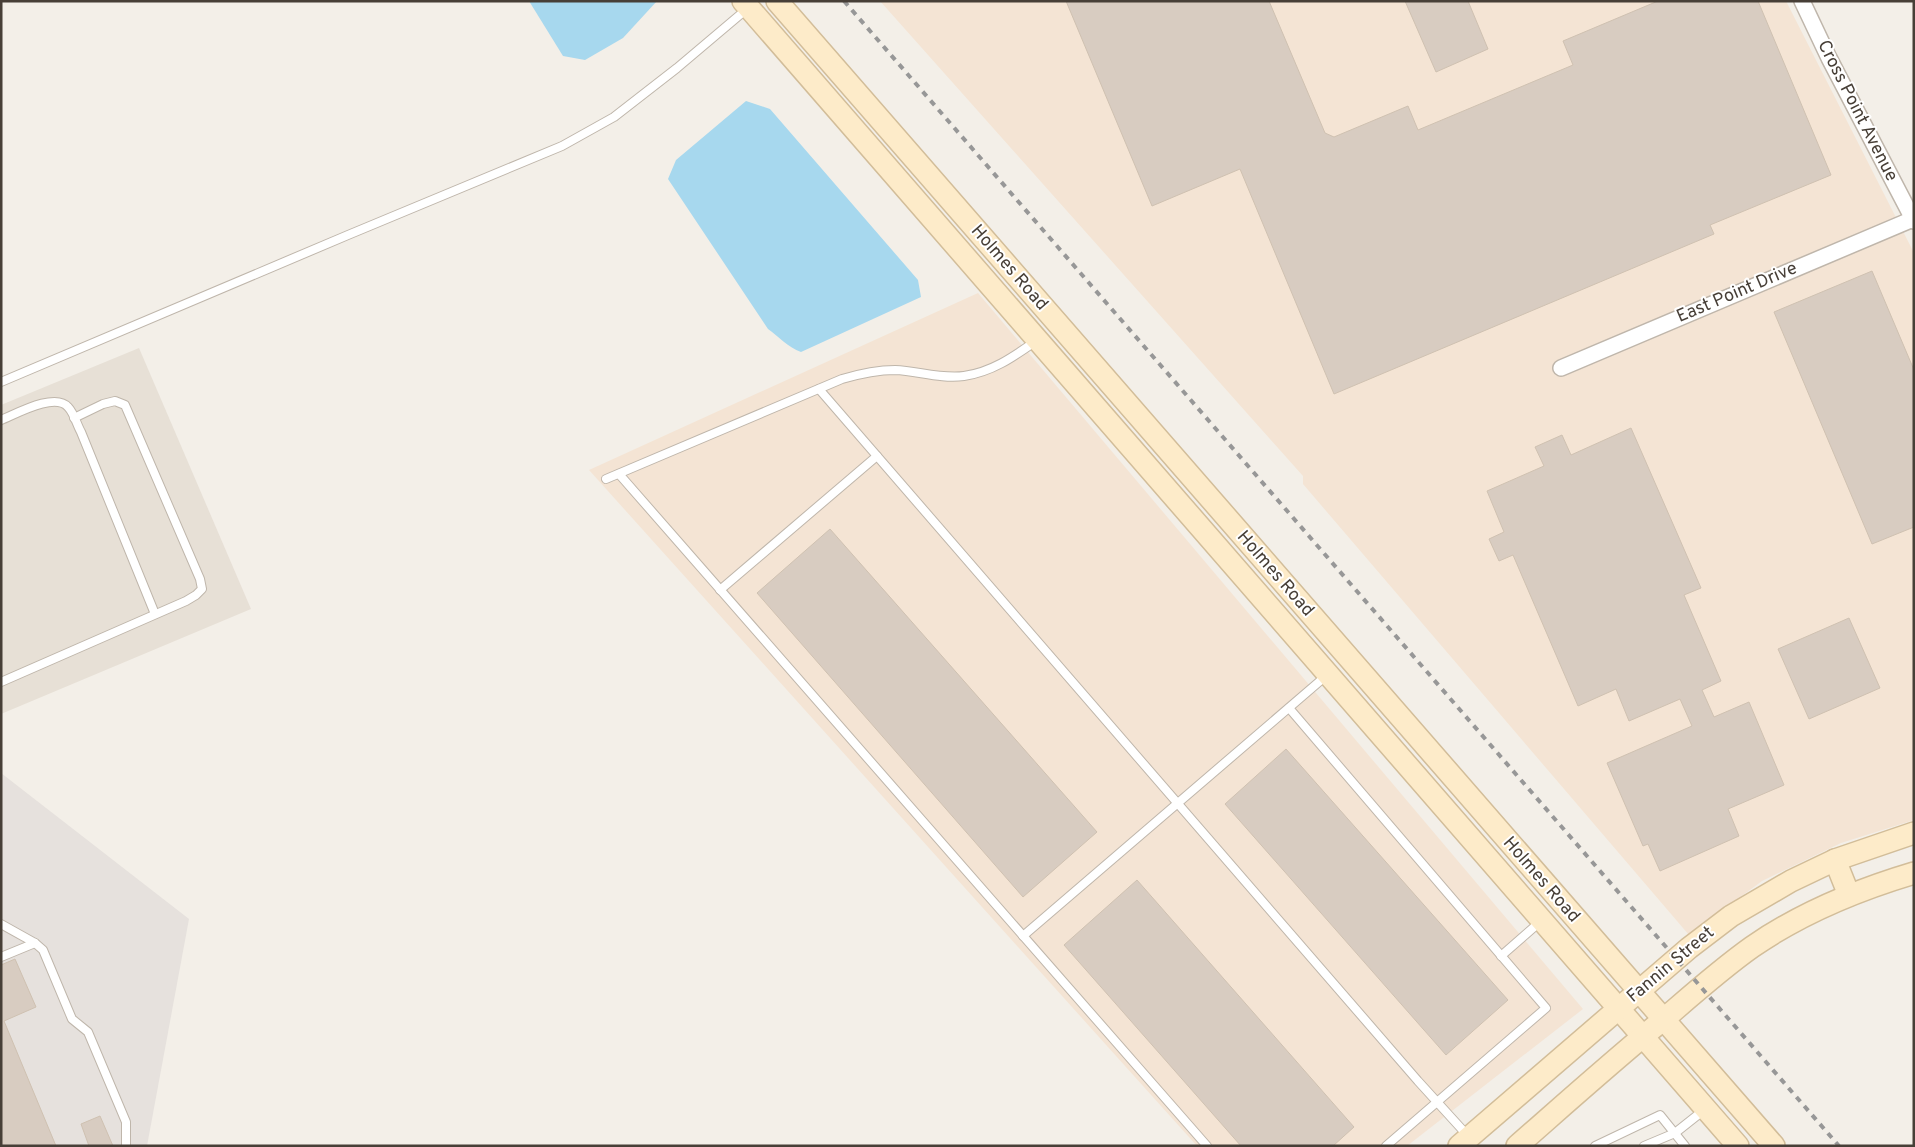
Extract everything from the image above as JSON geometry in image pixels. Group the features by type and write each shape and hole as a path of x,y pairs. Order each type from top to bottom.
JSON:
{"main road":[{"name":"Holmes Road","path":"777,1 1774,1146"},
{"name":"Holmes Road","path":"749,3 1038,340 1738,1146"},
{"path":"1038,340 1056,322"},
{"path":"1328,674 1348,658"},
{"name":"Fannin Street","path":"1464,1142 1701,938 1731,916 1791,881 1834,860 1914,833"},
{"path":"1834,860 1849,895"},
{"name":"Fannin Street","path":"1518,1146 1663,1019 1714,976 1753,947 1803,917 1849,895 1914,872"}],"street":[{"name":"Cross Point Avenue","path":"1802,1 1829,58 1913,220"},
{"name":"East Point Drive","path":"1561,368 1913,220"}],"lane":[{"path":"1,382 348,234 562,146 614,118 677,68 749,3"},
{"path":"606,479 842,379 865,372 894,370 938,376 964,376 987,370 1008,361 1038,340"},
{"path":"819,389 1437,1102 1464,1142"},
{"path":"1,682 155,614 196,595 202,589 200,579 124,406 115,400 74,418"},
{"path":"1,420 40,404 59,402 68,407 155,614"},
{"path":"720,590 878,456"},
{"path":"619,474 1207,1146"},
{"path":"1023,936 1328,674"},
{"path":"1289,708 1546,1008 1386,1146"},
{"path":"1501,956 1542,919"},
{"path":"1,924 35,943 43,950 72,1019 88,1032 126,1122 126,1146"},
{"path":"1,957 35,943"},
{"path":"1644,1146 1675,1133 1706,1109"},
{"path":"1595,1146 1660,1115 1685,1146"}],"shaded area":[{"path":"880,1 1786,1 1914,253 1914,820 1841,843 1762,881 1689,935 1303,484 1303,476"},
{"path":"978,293 1583,1009 1407,1146 1197,1146 589,470"},
{"path":"139,348 251,609 1,714 1,405"},
{"path":"1,773 189,919 147,1146 1,1146"}],"water":[{"path":"529,1 657,1 623,38 585,60 563,56"},
{"path":"746,101 770,109 918,280 921,297 801,352 788,345 768,329 668,179 676,160"}],"building":[{"path":"1066,1 1269,1 1325,133 1334,137 1408,106 1418,130 1573,65 1563,41 1658,1 1758,1 1831,175 1710,225 1714,234 1334,394 1240,169 1152,206"},
{"path":"1405,1 1468,1 1488,49 1436,72"},
{"path":"1872,271 1914,370 1914,527 1872,544 1774,312"},
{"path":"1631,428 1701,588 1684,595 1721,681 1702,690 1714,717 1749,702 1784,785 1728,809 1739,836 1660,871 1648,844 1643,846 1607,763 1692,726 1680,699 1629,721 1616,689 1578,706 1513,555 1499,561 1489,539 1504,532 1487,491 1544,466 1535,447 1562,435 1571,455"},
{"path":"830,529 1097,832 1023,897 757,593"},
{"path":"1849,618 1880,688 1809,719 1778,649"},
{"path":"1286,749 1508,1000 1446,1055 1225,804"},
{"path":"1137,880 1354,1127 1333,1146 1241,1146 1064,945"},
{"path":"15,959 36,1007 4,1021 56,1146 1,1146 1,965"},
{"path":"100,1116 113,1146 89,1146 81,1124"}],"railway":[{"path":"844,1 1839,1146"}]}
